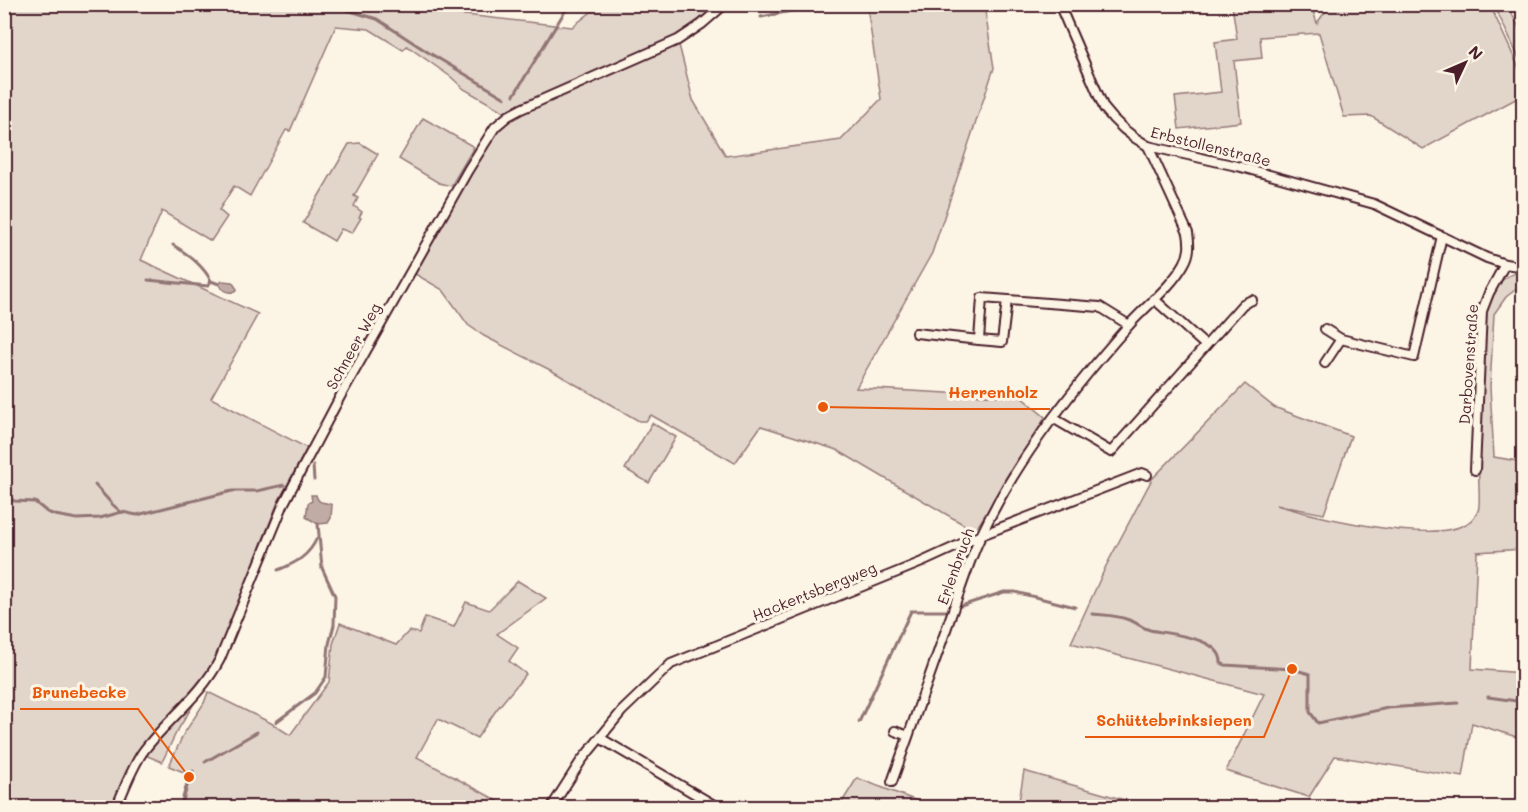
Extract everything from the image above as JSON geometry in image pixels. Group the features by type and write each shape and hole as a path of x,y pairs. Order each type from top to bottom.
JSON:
{"street":[{"name":"Schneer Weg","path":"116,807 143,751 211,677 292,487 454,194 495,127 508,116 522,109 678,40 702,24 725,4"},
{"name":"Erbstollenstraße","path":"1059,4 1104,108 1125,131 1148,146 1241,167 1363,200 1505,264 1524,267"},
{"name":"Erlenbruch","path":"892,782 979,536 1053,418 1129,325 1179,272 1188,255 1190,246 1188,233 1148,146"},
{"path":"1325,329 1341,339 1414,357 1442,237"},
{"name":"Darbovenstraße","path":"1475,470 1482,311 1489,292 1505,264"},
{"path":"979,340 982,298 1100,307 1129,325"},
{"path":"1154,299 1205,345"},
{"path":"916,333 1002,342 1007,300"},
{"path":"1053,418 1111,452 1243,304 1252,300"},
{"path":"1325,363 1341,339"},
{"name":"Hackertsbergweg","path":"551,807 565,783 622,711 671,664 922,562 979,536 1145,474"},
{"path":"895,731 908,736"},
{"path":"600,738 720,807"}],"shaded area":[{"path":"430,4 447,13 572,27 600,5 717,5 677,37 693,100 726,156 841,140 881,99 867,6 984,5 994,68 932,253 856,388 1021,397 1045,417 978,526 973,530 837,450 761,426 735,463 651,415 646,421 639,421 554,372 484,336 468,325 443,290 415,274 470,172 498,130 513,117 464,89 407,46 403,50 369,29 336,26 290,131 286,130 250,196 234,186 219,210 227,217 211,241 162,211 141,260 258,314 211,398 307,448 278,502 216,658 190,693 159,725 141,748 111,807 5,808 5,5"},
{"path":"1232,5 1311,5 1317,23 1330,5 1490,5 1523,77 1523,95 1423,149 1371,116 1344,117 1319,33 1260,37 1262,58 1234,61 1241,122 1179,129 1175,97 1221,92 1215,42 1237,39"},
{"path":"1494,5 1507,5 1523,35 1523,67"},
{"path":"423,118 474,147 451,186 439,183 399,159"},
{"path":"360,143 378,154 354,196 358,198 354,206 362,212 359,217 361,218 352,233 341,229 334,241 303,223 349,144"},
{"path":"1523,271 1523,284 1506,297 1494,314 1490,387 1494,457 1523,462 1523,549 1477,552 1472,669 1523,673 1523,739 1472,723 1463,777 1335,756 1309,797 1226,771 1264,694 1071,643 1106,566 1152,479 1245,384 1274,407 1351,436 1324,514 1276,505 1348,522 1410,531 1438,531 1460,527 1474,517 1478,510 1479,500 1485,313 1497,285 1508,276"},
{"path":"222,281 232,282 236,291 224,290 219,284"},
{"path":"652,423 676,437 649,483 625,469"},
{"path":"311,495 316,495 320,502 332,505 331,518 328,523 318,524 306,517 308,503 312,501"},
{"path":"518,581 546,598 497,634 518,648 509,661 526,674 477,738 438,719 417,757 509,807 182,807 191,775 169,766 183,735 204,703 208,692 271,723 290,735 329,682 333,644 340,623 396,645 409,631 419,633 425,617 454,627 466,602 489,610"},
{"path":"198,697 176,733 162,762 145,755"},
{"path":"1024,771 1149,807 1018,807"},
{"path":"857,778 933,807 839,807"}],"waterway":[{"path":"327,4 377,19 505,98"},
{"path":"514,95 565,11 580,4"},
{"path":"761,17 801,9 855,4"},
{"path":"173,245 195,260 211,281"},
{"path":"148,280 208,286 211,281 219,284"},
{"path":"313,466 314,480"},
{"path":"95,485 121,512"},
{"path":"4,490 7,496 14,501 35,502 47,512 77,519 100,518 122,512 137,515 232,491 257,491 284,485"},
{"path":"276,722 315,693 326,677 329,644 334,625 335,596 322,568 318,524"},
{"path":"278,570 301,558 310,550 317,538"},
{"path":"961,606 1004,592 1015,592 1075,607"},
{"path":"859,722 911,611 948,611"},
{"path":"1092,614 1120,617 1150,630 1181,635 1204,642 1213,647 1219,654 1221,663 1225,665 1292,669 1310,674 1310,712 1318,723 1388,708 1458,703"},
{"path":"1488,697 1524,702"},
{"path":"205,762 257,732"},
{"path":"180,808 193,771"}],"place":[{"name":"Herrenholz","path":"823,407"},
{"name":"Schüttebrinksiepen","path":"1292,669"},
{"name":"Brunebecke","path":"189,777"}]}
